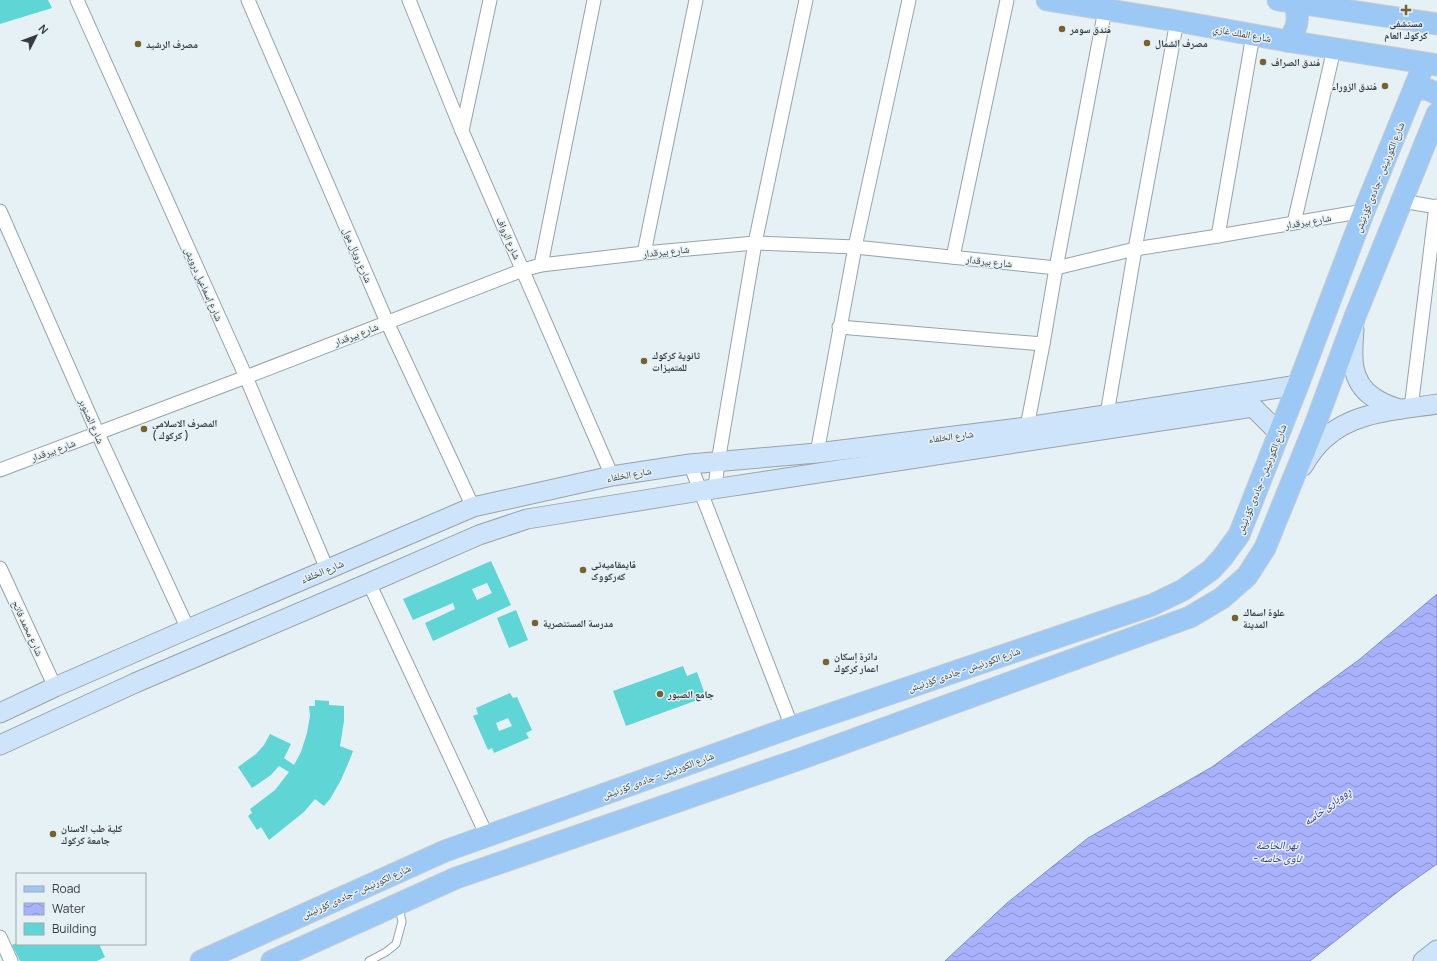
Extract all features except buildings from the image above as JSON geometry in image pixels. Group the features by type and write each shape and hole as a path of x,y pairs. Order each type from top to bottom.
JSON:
{"main road":[{"name":"شارع الملك غازي","path":"1047,0 1431,65"},
{"path":"1286,1 1437,24"},
{"path":"1286,1 1297,9 1297,23 1295,30 1287,41"},
{"name":"شارع الكورنيش - جادەی کۆرنیش","path":"201,961 445,851 792,727 1152,605 1183,590 1211,570 1239,535 1364,211 1415,90 1431,65"},
{"path":"1415,90 1422,88 1430,89 1437,94"},
{"path":"258,935 271,961 456,878 807,756 1190,617 1222,598 1247,576 1265,548 1315,425 1356,314 1437,114"},
{"path":"1057,638 1066,662"},
{"path":"301,916 313,943"}],"street":[{"name":"شارع إسماعيل درويش","path":"78,0 246,377 327,569"},
{"name":"شارع رويال مول","path":"248,0 387,322 473,507"},
{"name":"شارع الرواف","path":"409,0 462,131 612,476"},
{"path":"462,131 490,0"},
{"path":"541,266 594,0"},
{"path":"644,253 696,0"},
{"path":"707,489 718,462 755,243 806,0"},
{"path":"817,453 839,327 855,247 909,0"},
{"path":"953,257 1007,0"},
{"path":"1027,427 1105,10"},
{"path":"1106,414 1135,249 1178,21"},
{"path":"1218,236 1253,35"},
{"path":"1294,223 1334,49"},
{"path":"1402,201 1436,206 1405,409"},
{"name":"شارع الصنوبر","path":"0,211 98,434 188,629"},
{"name":"شارع بيرقدار","path":"0,470 98,434 523,270 541,266 644,253 755,243 855,247 1056,268 1135,249 1364,211"},
{"path":"1356,314 1352,354 1356,378 1362,389 1374,398 1405,409"},
{"path":"839,327 1043,344"},
{"name":"شارع الخلفاء","path":"0,713 188,629 473,507 612,476 690,464 817,453 1027,427 1298,385"},
{"path":"1289,489 1316,447 1333,432 1356,419 1437,404"},
{"path":"0,745 135,682 478,535 527,519 707,489 1253,407 1280,432"},
{"path":"690,464 707,489 792,727"},
{"name":"شارع محمد فاتح","path":"0,568 56,687"},
{"path":"369,583 487,836"},
{"path":"0,937 11,961"},
{"path":"1423,961 1437,950"}],"lane":[{"path":"369,961 386,952 396,944 402,922 399,904"}],"water":[{"name":"نهر الخاصة - ئاوی خاسە","path":"1437,594 1437,864 1400,890 1310,961 945,961 1007,903 1088,838 1212,767 1360,659"}],"place":[{"name":"مستشفى كركوك العام","path":"1406,10"},
{"name":"فندق سومر","path":"1062,29"},
{"name":"مصرف الشمال","path":"1147,43"},
{"name":"مصرف الرشيد","path":"138,44"},
{"name":"فندق الصراف","path":"1263,62"},
{"name":"فندق الزوراء","path":"1385,86"},
{"name":"ثانوية كركوك للمتميزات","path":"644,361"},
{"name":"المصرف الاسلامي ( كركوك )","path":"144,429"},
{"name":"قایمقامیەتی کەرکووک","path":"583,570"},
{"name":"علوة اسماك المدينة","path":"1235,618"},
{"name":"مدرسة المستنصرية","path":"535,623"},
{"name":"دائرة إسكان اعمار كركوك","path":"826,662"},
{"name":"جامع الصبور","path":"660,694"},
{"name":"كلية طب الاسنان جامعة كركوك","path":"53,834"}],"water label":[{"name":"ڕووباری خاسە","path":"1327,806"}]}
